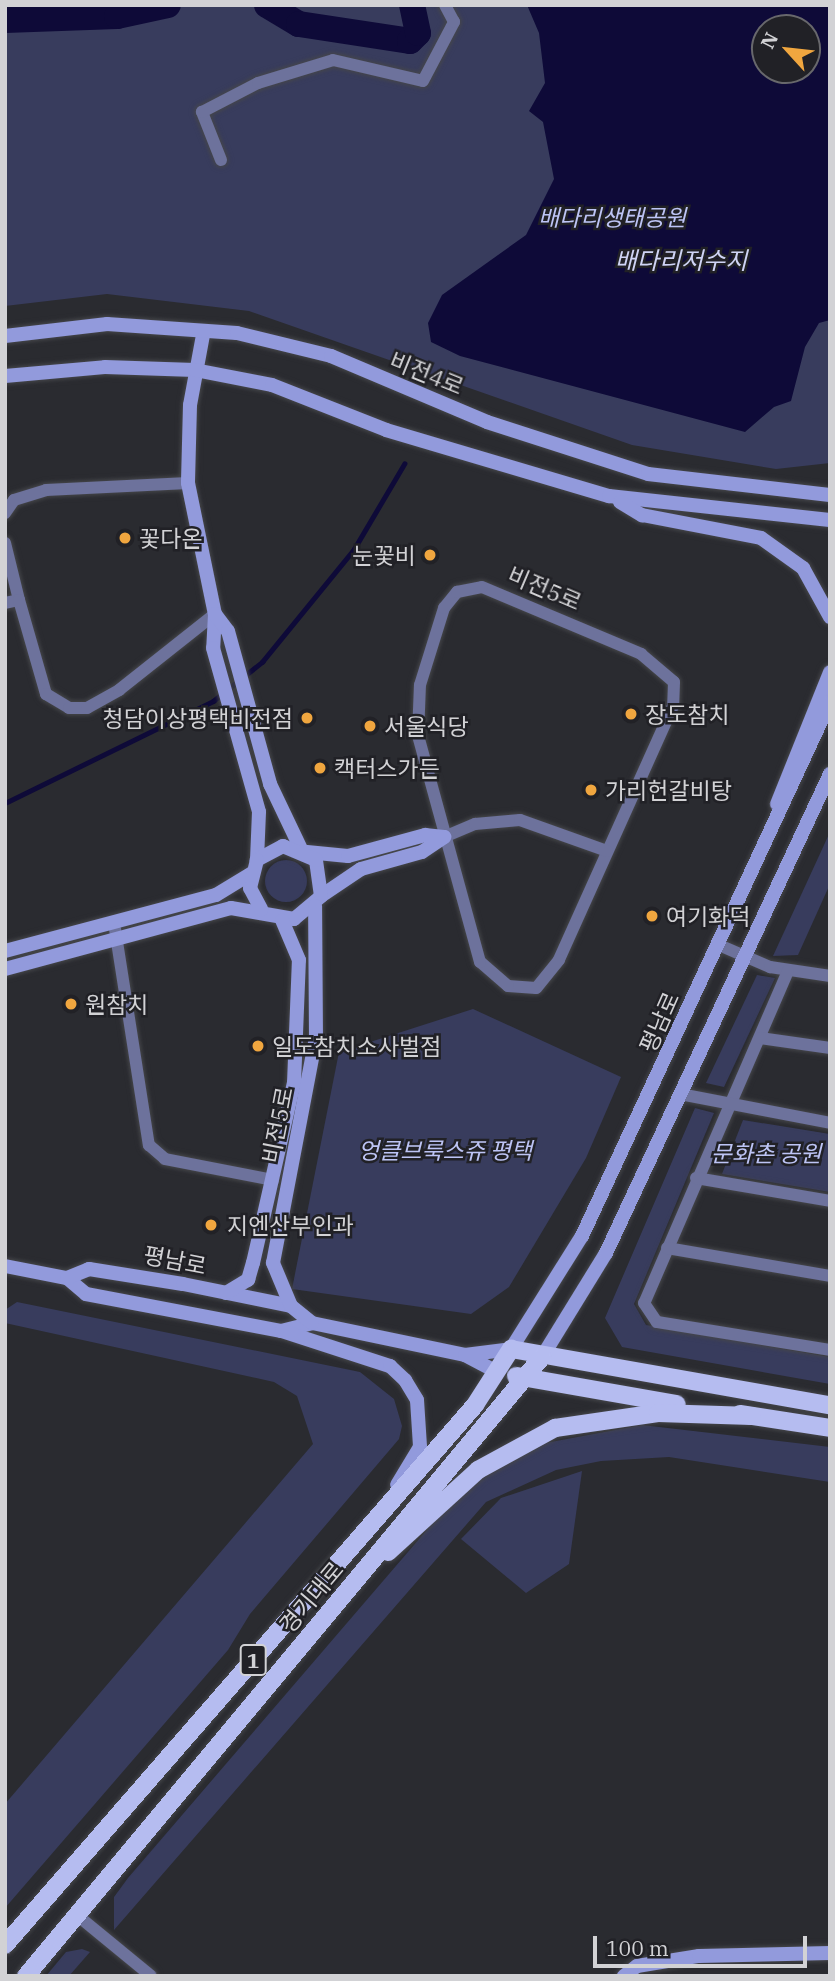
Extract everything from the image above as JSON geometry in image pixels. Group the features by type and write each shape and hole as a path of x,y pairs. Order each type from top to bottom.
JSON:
{"main road":[{"path":"511,1349 542,1357 830,1405"},
{"name":"경기대로","path":"5,1945 370,1526 498,1372 511,1349"},
{"name":"경기대로","path":"26,1976 542,1357"},
{"path":"498,1372 830,1428"},
{"path":"368,1566 410,1536 478,1469 555,1428 658,1413 752,1416"}],"street":[{"path":"221,160 202,112 258,83 332,60 423,81 454,22 445,5"},
{"name":"비전4로","path":"5,336 107,324 203,335 237,333 292,344 487,422 648,474 830,495"},
{"path":"203,335 195,370 188,483 215,614 214,651 259,812 250,888 261,909"},
{"path":"5,376 105,367 195,370 272,385 386,430 609,496 830,520"},
{"path":"5,513 14,500 46,490 188,483"},
{"path":"609,496 642,514 761,538 803,568 830,617"},
{"path":"5,543 46,694 69,708 87,708 119,690 215,614"},
{"name":"비전5로","path":"482,587 641,654 674,682 673,706 559,960 536,988 508,986 480,962 444,837 418,736 420,685 444,608 457,592 482,587"},
{"path":"5,604 19,600"},
{"path":"215,614 230,638 270,784 304,850 322,871 318,901"},
{"path":"772,828 782,780 830,672"},
{"name":"평남로","path":"511,1349 582,1236 830,702"},
{"path":"542,1357 606,1254 830,774"},
{"path":"5,969 231,908 261,909 282,920 318,901 361,869 422,852 444,837 475,824 520,820 607,852"},
{"path":"5,951 216,895 284,846 348,856 425,835 444,837"},
{"name":"비전5로","path":"290,1306 273,1263 316,1038 318,901"},
{"name":"비전5로","path":"226,1293 248,1280 273,1180 301,1022 299,960 282,920"},
{"path":"114,922 149,1145 165,1159 273,1180"},
{"path":"719,945 788,971 830,976"},
{"path":"788,971 644,1303 657,1322 830,1350"},
{"path":"760,1038 830,1048"},
{"path":"680,1094 830,1123"},
{"path":"696,1178 830,1201"},
{"path":"667,1248 830,1276"},
{"name":"평남로","path":"5,1266 67,1278 86,1294 281,1331 312,1323 466,1354"},
{"name":"평남로","path":"67,1278 89,1269 226,1293 290,1306 312,1323"},
{"path":"281,1331 390,1366 417,1400 420,1447 370,1526"},
{"path":"466,1354 511,1349"},
{"path":"466,1354 498,1372"},
{"path":"78,1916 151,1976"},
{"path":"624,1976 637,1966 699,1956 830,1952"}],"green space":[{"name":"배다리생태공원","path":"5,5 830,5 830,463 776,469 632,445 249,311 107,294 5,306"},
{"path":"830,832 830,884 798,955 773,956"},
{"path":"286,860 301,866 307,881 301,896 286,902 271,896 265,881 271,866"},
{"path":"757,975 775,978 724,1087 706,1083"},
{"name":"엉클브룩스쥬 평택","path":"473,1009 621,1077 586,1158 509,1287 471,1314 292,1289 339,1052"},
{"path":"695,1108 714,1113 634,1304 646,1325 830,1357 830,1384 622,1347 605,1318"},
{"name":"문화촌 공원","path":"743,1120 830,1134 830,1192 722,1174"},
{"path":"17,1302 360,1372 394,1399 402,1426 399,1439 250,1614 228,1650 5,1908 5,1804 313,1444 297,1396 274,1382 5,1323 5,1310"},
{"path":"642,1425 830,1447 830,1482 669,1457 601,1461 556,1470 486,1502 114,1930 114,1897 128,1878 444,1510 499,1465 540,1444"},
{"path":"582,1471 569,1564 526,1593 461,1539 501,1498"},
{"path":"82,1949 90,1952 69,1976 46,1976 66,1952"}],"water":[{"name":"배다리저수지","path":"527,5 830,5 830,320 819,323 805,347 791,401 774,407 745,432 460,356 431,342 428,323 442,295 526,235 554,179 543,122 529,111 545,83 539,33"}],"waterway":[{"path":"5,20 117,16 168,5"},
{"path":"267,5 299,24 410,41 418,33 412,5"},
{"path":"5,803 213,701 262,662 354,549 404,464"}],"place":[{"name":"꽃다온","path":"125,538"},
{"name":"눈꽃비","path":"430,555"},
{"name":"장도참치","path":"631,714"},
{"name":"청담이상평택비전점","path":"307,718"},
{"name":"서울식당","path":"370,726"},
{"name":"캑터스가든","path":"320,768"},
{"name":"가리헌갈비탕","path":"591,790"},
{"name":"여기화덕","path":"652,916"},
{"name":"원참치","path":"71,1004"},
{"name":"일도참치소사벌점","path":"258,1046"},
{"name":"지엔산부인과","path":"211,1225"}]}
